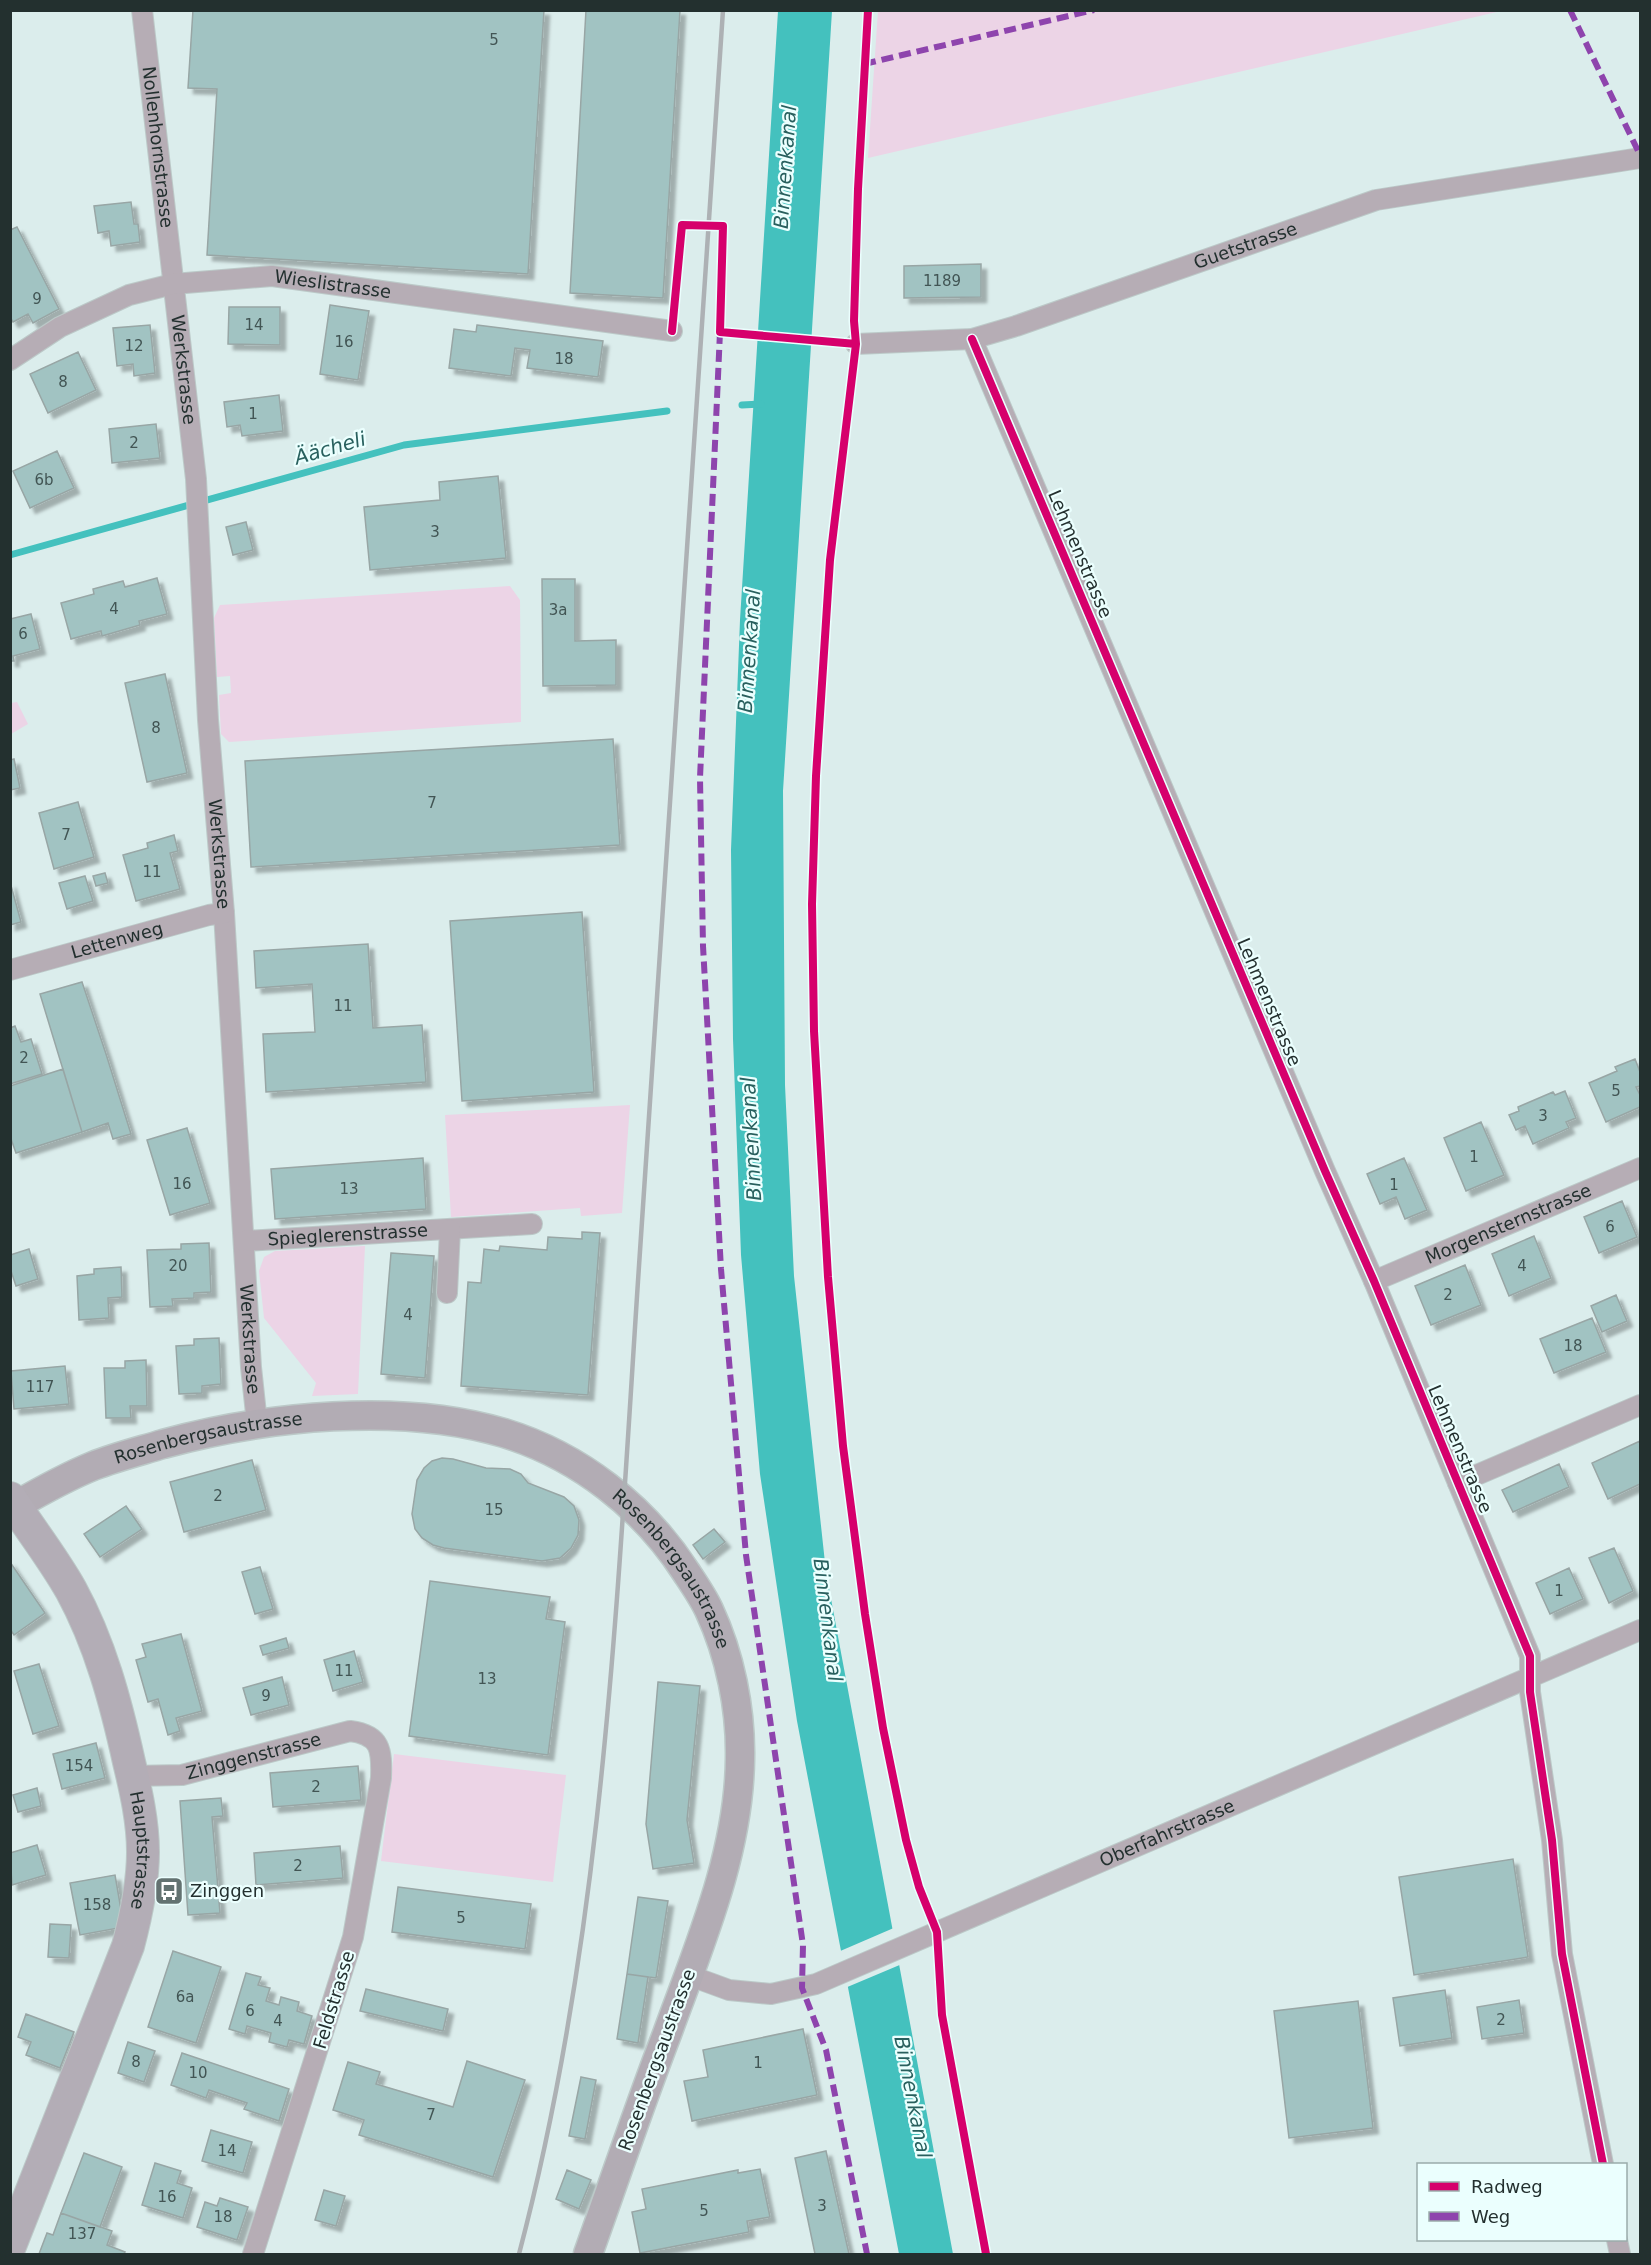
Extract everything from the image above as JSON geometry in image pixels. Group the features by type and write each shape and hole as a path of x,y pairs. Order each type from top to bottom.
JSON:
{"main road":[{"name":"Hauptstrasse","path":"10,2246 128,1946 143,1873 141,1828 132,1776 119,1719 101,1659 88,1626 55,1563 13,1502"}],"street":[{"name":"Nollenhornstrasse","path":"142,10 173,284"},
{"name":"Guetstrasse","path":"856,344 972,339 1016,326 1376,200 1641,158"},
{"name":"Wieslistrasse","path":"10,360 60,327 129,295 173,284 272,276 672,331"},
{"name":"Werkstrasse","path":"173,284 196,479 208,720 224,914 251,1367 257,1423"},
{"name":"Lehmenstrasse","path":"972,339 1374,1281 1530,1656 1530,1692 1552,1840 1562,1954 1603,2163"},
{"name":"Lettenweg","path":"10,970 209,915 224,914"},
{"name":"Morgensternstrasse","path":"1374,1281 1641,1168"},
{"name":"Spieglerenstrasse","path":"244,1241 532,1224"},
{"name":"Spieglerenstrasse","path":"447,1293 450,1230"},
{"path":"1458,1483 1641,1404"},
{"name":"Rosenbergsaustrasse","path":"13,1502 96,1465 201,1434 257,1423 348,1416 409,1418 465,1424 504,1433 542,1447 589,1474 633,1507 669,1546 708,1607 725,1650 738,1714 740,1759 736,1805 727,1856 709,1917 588,2254"},
{"name":"Oberfahrstrasse","path":"688,1976 729,1990 771,1994 816,1984 1641,1630"},
{"name":"Zinggenstrasse","path":"132,1776 182,1775 350,1731 363,1733 375,1739"},
{"name":"Feldstrasse","path":"252,2254 353,1937 381,1778 382,1759 375,1739"}],"shaded area":[{"path":"878,10 1501,11 868,158"},
{"path":"510,586 520,600 521,722 229,742 221,734 219,695 231,693 230,676 217,677 214,618 220,605"},
{"path":"17,702 28,724 11,734 11,703"},
{"path":"630,1105 622,1213 581,1216 580,1208 451,1217 445,1115"},
{"path":"365,1246 358,1394 312,1396 316,1383 264,1318 259,1271 264,1257 275,1251"},
{"path":"394,1754 566,1775 553,1882 381,1861"}],"water":[{"name":"Binnenkanal","path":"778,11 832,11 783,791 785,1085 794,1276 826,1572 953,2254 899,2254 797,1721 760,1474 741,1255 733,1039 731,850 740,620"}],"pier":[{"path":"896,1927 902,1964 845,1988 838,1952"}],"building":[{"path":"193,10 544,10 528,274 207,255 217,89 188,88"},
{"path":"586,10 680,10 663,298 570,293"},
{"path":"131,202 134,224 138,224 140,242 111,246 109,231 98,233 94,206"},
{"path":"17,227 59,309 33,323 28,314 13,322 10,317 10,230"},
{"path":"981,264 981,297 904,298 904,266"},
{"path":"330,305 369,311 358,380 320,374"},
{"path":"229,307 280,307 280,345 228,344"},
{"path":"150,325 155,373 134,376 133,364 117,366 113,328"},
{"path":"477,325 603,341 598,377 527,368 530,350 515,348 511,376 449,368 454,329 476,332"},
{"path":"78,352 96,390 48,413 30,374"},
{"path":"279,395 283,431 242,436 240,425 227,427 224,402"},
{"path":"156,424 160,458 112,463 109,429"},
{"path":"57,451 74,488 30,508 13,471"},
{"path":"498,476 506,558 370,570 364,507 440,500 439,482"},
{"path":"246,522 253,550 233,555 226,527"},
{"path":"157,578 167,614 139,621 140,625 102,636 101,631 71,639 61,603 94,594 93,589 123,581 125,587"},
{"path":"542,579 575,579 575,641 616,640 616,685 543,686"},
{"path":"31,614 40,649 13,656 14,661 10,661 10,619"},
{"path":"165,674 187,773 147,782 125,683"},
{"path":"613,739 620,845 251,867 245,761"},
{"path":"14,759 20,788 10,790 10,760"},
{"path":"78,802 94,857 54,869 39,813"},
{"path":"174,835 178,851 170,853 180,889 136,901 123,855 148,848 147,843"},
{"path":"105,873 108,883 96,886 93,876"},
{"path":"85,876 93,901 67,909 59,883"},
{"path":"10,882 21,922 10,925"},
{"path":"582,912 594,1092 462,1101 450,921"},
{"path":"368,944 373,1028 422,1025 426,1082 266,1092 263,1034 315,1032 312,984 256,988 254,951"},
{"path":"82,982 131,1134 113,1139 108,1123 82,1132 40,994"},
{"path":"15,1026 21,1042 31,1039 42,1074 10,1084 10,1028"},
{"path":"1635,1059 1640,1072 1640,1086 1636,1087 1640,1095 1640,1107 1606,1122 1589,1083 1617,1071 1615,1067"},
{"path":"63,1069 82,1132 16,1153 10,1136 10,1086"},
{"path":"1565,1091 1576,1118 1566,1122 1569,1128 1533,1144 1525,1126 1516,1130 1509,1115 1519,1111 1518,1107 1553,1092 1555,1095"},
{"path":"1481,1122 1504,1175 1466,1191 1444,1138"},
{"path":"187,1128 210,1203 170,1215 147,1140"},
{"path":"423,1158 426,1209 275,1219 271,1169"},
{"path":"1404,1158 1427,1210 1405,1219 1396,1197 1380,1204 1367,1174"},
{"path":"1622,1201 1637,1237 1599,1253 1584,1217"},
{"path":"582,1232 600,1233 588,1395 461,1386 468,1282 481,1283 484,1249 499,1251 500,1246 547,1250 548,1237 582,1239"},
{"path":"1534,1236 1551,1278 1509,1296 1492,1254"},
{"path":"209,1243 211,1292 194,1293 194,1298 172,1299 173,1306 150,1307 147,1250 181,1249 181,1244"},
{"path":"29,1249 38,1279 16,1286 10,1268 10,1255"},
{"path":"391,1253 434,1256 425,1378 381,1374"},
{"path":"1465,1265 1481,1305 1431,1325 1415,1286"},
{"path":"121,1267 122,1297 108,1298 109,1318 79,1320 77,1276 94,1274 94,1269"},
{"path":"1616,1295 1627,1321 1602,1332 1591,1306"},
{"path":"1592,1318 1606,1352 1554,1373 1540,1339"},
{"path":"219,1338 221,1384 202,1386 202,1393 179,1394 176,1346 194,1345 194,1339"},
{"path":"146,1360 147,1406 130,1406 131,1418 106,1418 104,1368 125,1368 125,1361"},
{"path":"65,1366 69,1404 14,1409 11,1371"},
{"path":"1640,1441 1640,1484 1608,1499 1592,1463"},
{"path":"442,1458 486,1468 510,1469 521,1474 528,1483 564,1497 574,1506 579,1520 578,1535 571,1548 560,1558 542,1561 444,1548 433,1545 422,1538 415,1529 412,1514 417,1480 424,1468 432,1461"},
{"path":"252,1460 266,1510 184,1532 170,1482"},
{"path":"1559,1464 1569,1487 1513,1512 1502,1490"},
{"path":"126,1506 142,1529 100,1557 84,1534"},
{"path":"714,1529 725,1542 703,1559 693,1545"},
{"path":"1614,1548 1633,1591 1609,1603 1589,1558"},
{"path":"10,1562 45,1613 14,1635 10,1629"},
{"path":"260,1567 273,1609 255,1614 242,1572"},
{"path":"1569,1568 1583,1599 1550,1614 1536,1583"},
{"path":"430,1581 550,1597 546,1619 565,1622 548,1755 409,1736"},
{"path":"181,1634 202,1711 176,1718 180,1731 168,1735 158,1699 148,1702 136,1660 146,1657 142,1644"},
{"path":"286,1638 289,1648 263,1655 260,1646"},
{"path":"354,1651 363,1682 333,1691 324,1660"},
{"path":"39,1664 59,1726 33,1734 14,1671"},
{"path":"282,1677 289,1705 251,1715 243,1688"},
{"path":"658,1682 700,1686 687,1820 694,1863 653,1869 646,1824"},
{"path":"96,1743 105,1778 62,1789 53,1754"},
{"path":"358,1766 361,1800 273,1807 270,1773"},
{"path":"37,1788 41,1806 18,1812 13,1795"},
{"path":"221,1798 223,1816 212,1817 220,1913 188,1915 180,1801"},
{"path":"37,1845 46,1875 12,1885 10,1853"},
{"path":"340,1846 343,1878 256,1885 254,1853"},
{"path":"1513,1859 1528,1957 1414,1975 1399,1877"},
{"path":"115,1875 124,1927 80,1935 70,1883"},
{"path":"398,1887 531,1904 525,1949 392,1932"},
{"path":"638,1897 668,1901 656,1978 627,1974"},
{"path":"50,1924 71,1925 69,1958 48,1957"},
{"path":"173,1951 221,1967 196,2043 148,2027"},
{"path":"246,1973 261,1977 258,1985 270,1988 266,2001 279,2005 281,1997 299,2002 297,2011 312,2016 304,2044 289,2040 287,2047 269,2042 271,2033 247,2026 245,2034 229,2029"},
{"path":"627,1974 648,1977 638,2043 617,2039"},
{"path":"366,1989 448,2009 443,2031 360,2011"},
{"path":"1445,1990 1452,2038 1400,2046 1393,1998"},
{"path":"1519,2000 1524,2033 1482,2039 1477,2007"},
{"path":"1358,2001 1373,2128 1289,2138 1274,2011"},
{"path":"26,2014 74,2032 60,2068 26,2055 31,2042 18,2037"},
{"path":"803,2029 817,2095 692,2121 684,2081 708,2077 703,2050"},
{"path":"128,2042 155,2051 144,2082 118,2073"},
{"path":"182,2053 289,2089 279,2121 244,2109 247,2103 209,2090 206,2098 171,2085"},
{"path":"467,2061 525,2080 493,2177 359,2135 364,2120 333,2110 348,2062 380,2072 376,2084 453,2107"},
{"path":"581,2077 596,2080 585,2139 569,2136"},
{"path":"211,2130 252,2142 243,2173 202,2161"},
{"path":"826,2151 849,2254 815,2254 795,2158"},
{"path":"84,2153 122,2167 100,2227 61,2213"},
{"path":"155,2163 181,2171 177,2183 192,2188 183,2218 142,2205"},
{"path":"760,2169 770,2217 747,2221 749,2232 640,2253 632,2212 646,2209 642,2189 738,2170 738,2173"},
{"path":"567,2170 591,2180 579,2209 556,2199"},
{"path":"324,2190 345,2196 336,2226 315,2220"},
{"path":"220,2198 248,2207 237,2240 197,2227 205,2202 217,2206"},
{"path":"61,2213 112,2231 107,2245 125,2252 124,2254 39,2254 47,2233 53,2235"}],"waterway":[{"name":"Äächeli","path":"742,405 761,404"},
{"name":"Äächeli","path":"10,555 404,445 667,411"}],"railway":[{"path":"519,2254 548,2133 571,2010 589,1887 603,1763 623,1515 723,10"}],"marked path":[{"path":"864,64 1094,10"},
{"path":"1570,10 1640,155"},
{"path":"720,332 700,778 703,946 721,1269 746,1555 803,1945 802,1988 826,2050 867,2254"}],"cycle path":[{"path":"868,10 858,189 854,321 856,344 830,560 816,776 812,904 814,1031 828,1277 843,1446 865,1614 883,1728 906,1840 919,1887 937,1932 942,2015 986,2254"},
{"path":"672,331 682,225 723,226 720,332 856,344"},
{"path":"972,339 1325,1171 1374,1281 1530,1656 1530,1692 1552,1840 1562,1954 1603,2163"}],"place":[{"name":"Zinggen","path":"169,1891"}]}
